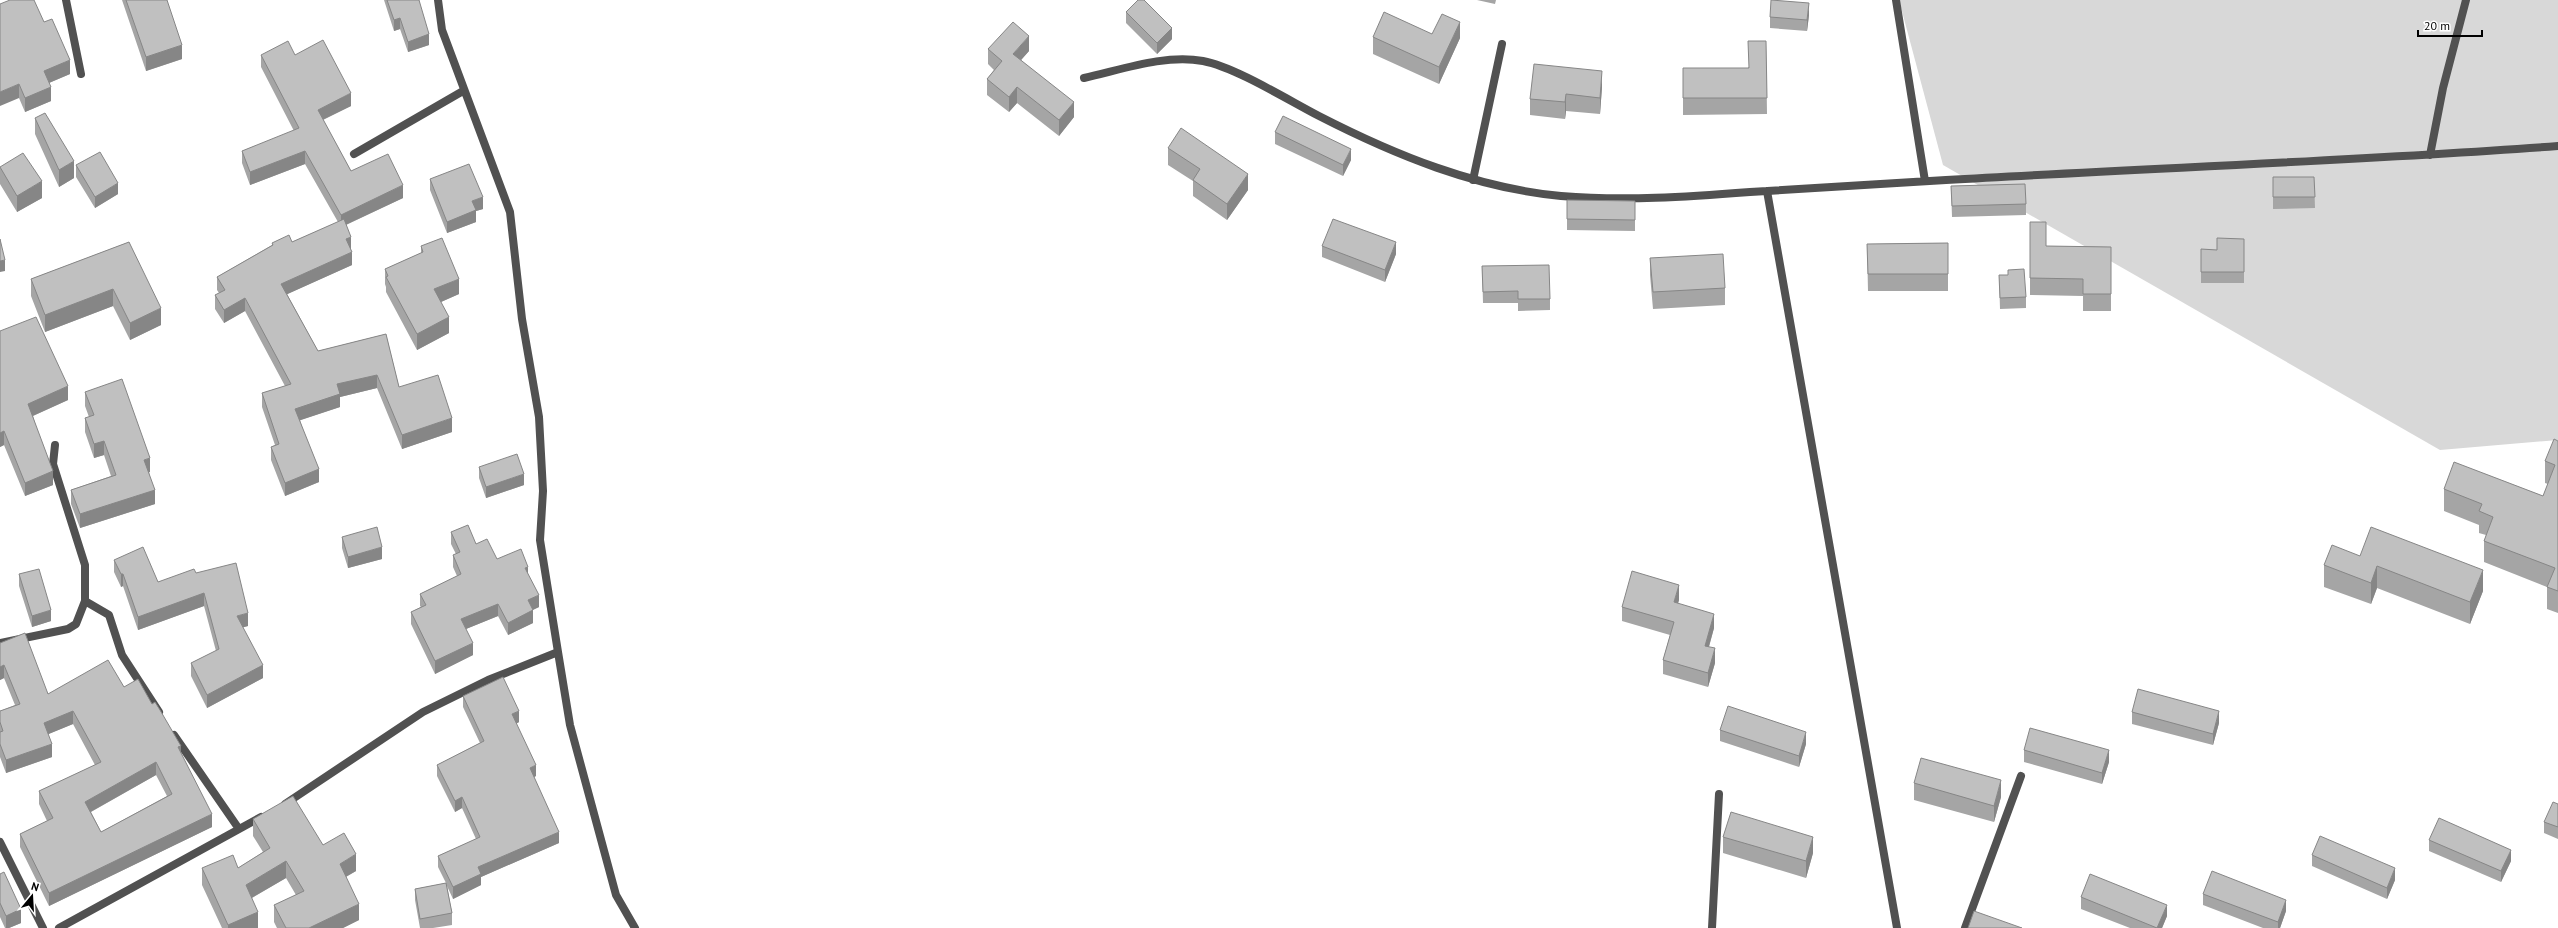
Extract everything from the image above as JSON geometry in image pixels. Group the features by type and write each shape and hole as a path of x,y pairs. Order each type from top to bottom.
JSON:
{"street":[{"path":"66,0 81,74"},
{"path":"438,0 442,30 463,91 510,212 522,319 539,417 543,491 540,540 570,726 616,895 635,928"},
{"path":"1896,0 1925,181"},
{"path":"2430,155 2443,88 2466,0"},
{"path":"1473,180 1502,44"},
{"path":"1084,78 1175,60 1201,60 1242,76 1326,120 1421,162 1473,180 1526,192 1596,198 1657,198 1925,181 2430,155 2558,146"},
{"path":"354,154 463,91"},
{"path":"1767,191 1897,928"},
{"path":"0,643 68,629 76,624 85,602 85,565 53,464 54,445"},
{"path":"85,602 109,615 122,655 167,725 239,829"},
{"path":"59,928 273,810 423,712 488,680 558,652"},
{"path":"1965,928 2021,776"},
{"path":"1712,928 1720,794"},
{"path":"0,842 43,928"}],"shaded area":[{"path":"1899,0 2558,0 2558,440 2440,450 1943,165"}],"building":[{"path":"10,0 34,0 44,22 52,19 70,60 44,71 51,87 25,98 19,84 0,92 0,4"},
{"path":"126,0 167,0 182,45 146,57"},
{"path":"387,0 419,0 429,34 408,42 400,18 394,20"},
{"path":"1138,0 1144,0 1172,28 1157,43 1126,12"},
{"path":"1771,0 1809,3 1807,20 1770,17"},
{"path":"1384,12 1432,34 1442,14 1460,22 1439,67 1373,37"},
{"path":"1013,22 1029,36 1013,54 1074,102 1059,120 1017,87 1009,97 987,79 1002,61 988,49"},
{"path":"323,40 351,93 318,110 351,171 388,154 403,185 341,215 305,151 250,172 242,151 299,128 261,55 288,41 295,55"},
{"path":"1748,41 1766,41 1767,98 1683,98 1683,68 1749,68"},
{"path":"1534,64 1602,71 1600,98 1566,94 1565,102 1530,99"},
{"path":"45,113 74,161 59,170 35,118"},
{"path":"1283,116 1351,149 1343,165 1275,132"},
{"path":"1181,128 1248,174 1227,204 1193,180 1200,169 1168,148"},
{"path":"100,152 118,183 95,197 76,165"},
{"path":"23,153 42,181 17,196 0,167"},
{"path":"469,164 483,197 472,201 476,210 447,222 430,179"},
{"path":"2273,177 2314,177 2315,197 2273,197"},
{"path":"2025,184 2026,204 1952,206 1951,186"},
{"path":"1567,200 1635,201 1635,220 1567,219"},
{"path":"344,219 351,237 346,239 352,252 281,284 318,351 386,334 399,387 438,375 452,418 402,435 377,375 337,384 340,394 295,409 319,469 285,483 271,447 279,444 262,393 291,384 245,298 224,310 215,295 225,290 217,277 273,245 272,243 289,235 292,242"},
{"path":"1333,219 1396,242 1385,270 1322,246"},
{"path":"2030,222 2046,222 2046,246 2111,247 2111,294 2083,294 2083,279 2030,278"},
{"path":"442,238 459,279 434,289 449,317 417,334 386,277 388,276 385,269 423,252 421,246"},
{"path":"2217,238 2244,239 2244,272 2201,272 2201,249 2217,250"},
{"path":"0,239 5,260 0,261"},
{"path":"129,242 161,308 130,323 113,289 45,315 31,279"},
{"path":"1948,243 1948,274 1868,274 1867,244"},
{"path":"1723,254 1725,288 1653,292 1650,258"},
{"path":"1549,265 1550,299 1518,299 1518,291 1483,292 1482,266"},
{"path":"2024,269 2026,297 2000,298 1999,275 2008,275 2008,270"},
{"path":"36,317 68,386 28,404 53,471 25,483 4,431 0,433 0,331"},
{"path":"122,379 150,458 144,460 155,490 80,514 71,490 116,475 104,441 94,444 85,418 94,415 85,392"},
{"path":"2554,439 2558,441 2558,591 2547,587 2555,568 2484,541 2493,517 2479,511 2482,504 2444,489 2454,462 2543,496 2555,465 2545,461"},
{"path":"517,454 524,474 486,487 479,467"},
{"path":"468,525 476,544 487,539 497,559 521,549 528,567 525,568 539,595 528,600 533,610 508,623 498,604 461,619 473,643 435,661 411,612 426,605 420,594 461,574 453,555 460,552 451,532"},
{"path":"377,527 382,547 348,557 342,537"},
{"path":"2371,527 2483,570 2470,602 2377,566 2371,583 2324,565 2332,545 2360,556"},
{"path":"143,547 158,582 194,569 196,573 236,563 248,613 237,616 263,665 207,695 191,663 219,649 204,593 138,617 123,574 121,574 114,560"},
{"path":"39,569 51,610 32,616 19,574"},
{"path":"1632,571 1679,585 1674,602 1714,614 1705,646 1715,648 1708,673 1663,660 1674,622 1622,607"},
{"path":"25,633 48,694 108,660 124,687 138,679 152,704 155,702 181,746 178,747 212,814 49,893 20,834 53,818 39,791 101,762 73,711 44,723 52,744 6,760 0,744 0,732 3,731 0,722 0,711 20,704 4,665 0,667 0,643","holes":["156,762 172,794 101,832 85,802"]},
{"path":"503,677 519,711 512,714 536,765 530,768 559,832 478,867 481,874 453,887 438,856 480,837 462,797 455,801 437,765 484,741 463,696"},
{"path":"2138,689 2219,711 2213,734 2132,712"},
{"path":"1728,706 1806,732 1799,756 1720,730"},
{"path":"2030,728 2109,750 2102,773 2024,750"},
{"path":"1921,758 2001,780 1994,806 1914,783"},
{"path":"293,796 323,845 344,833 356,854 340,864 359,904 309,928 286,928 274,905 304,891 286,861 246,885 258,912 228,925 202,868 233,855 238,868 270,848 253,819"},
{"path":"2553,802 2558,804 2558,827 2544,822"},
{"path":"1731,812 1813,837 1806,861 1723,837"},
{"path":"2439,818 2511,850 2501,871 2429,840"},
{"path":"2320,836 2395,868 2387,888 2312,855"},
{"path":"2212,871 2286,900 2278,922 2203,894"},
{"path":"4,872 21,909 6,916 0,903 0,874"},
{"path":"2090,874 2167,905 2157,928 2081,897"},
{"path":"446,883 452,913 420,919 415,889"},
{"path":"1974,911 2022,928 1968,928"}]}
